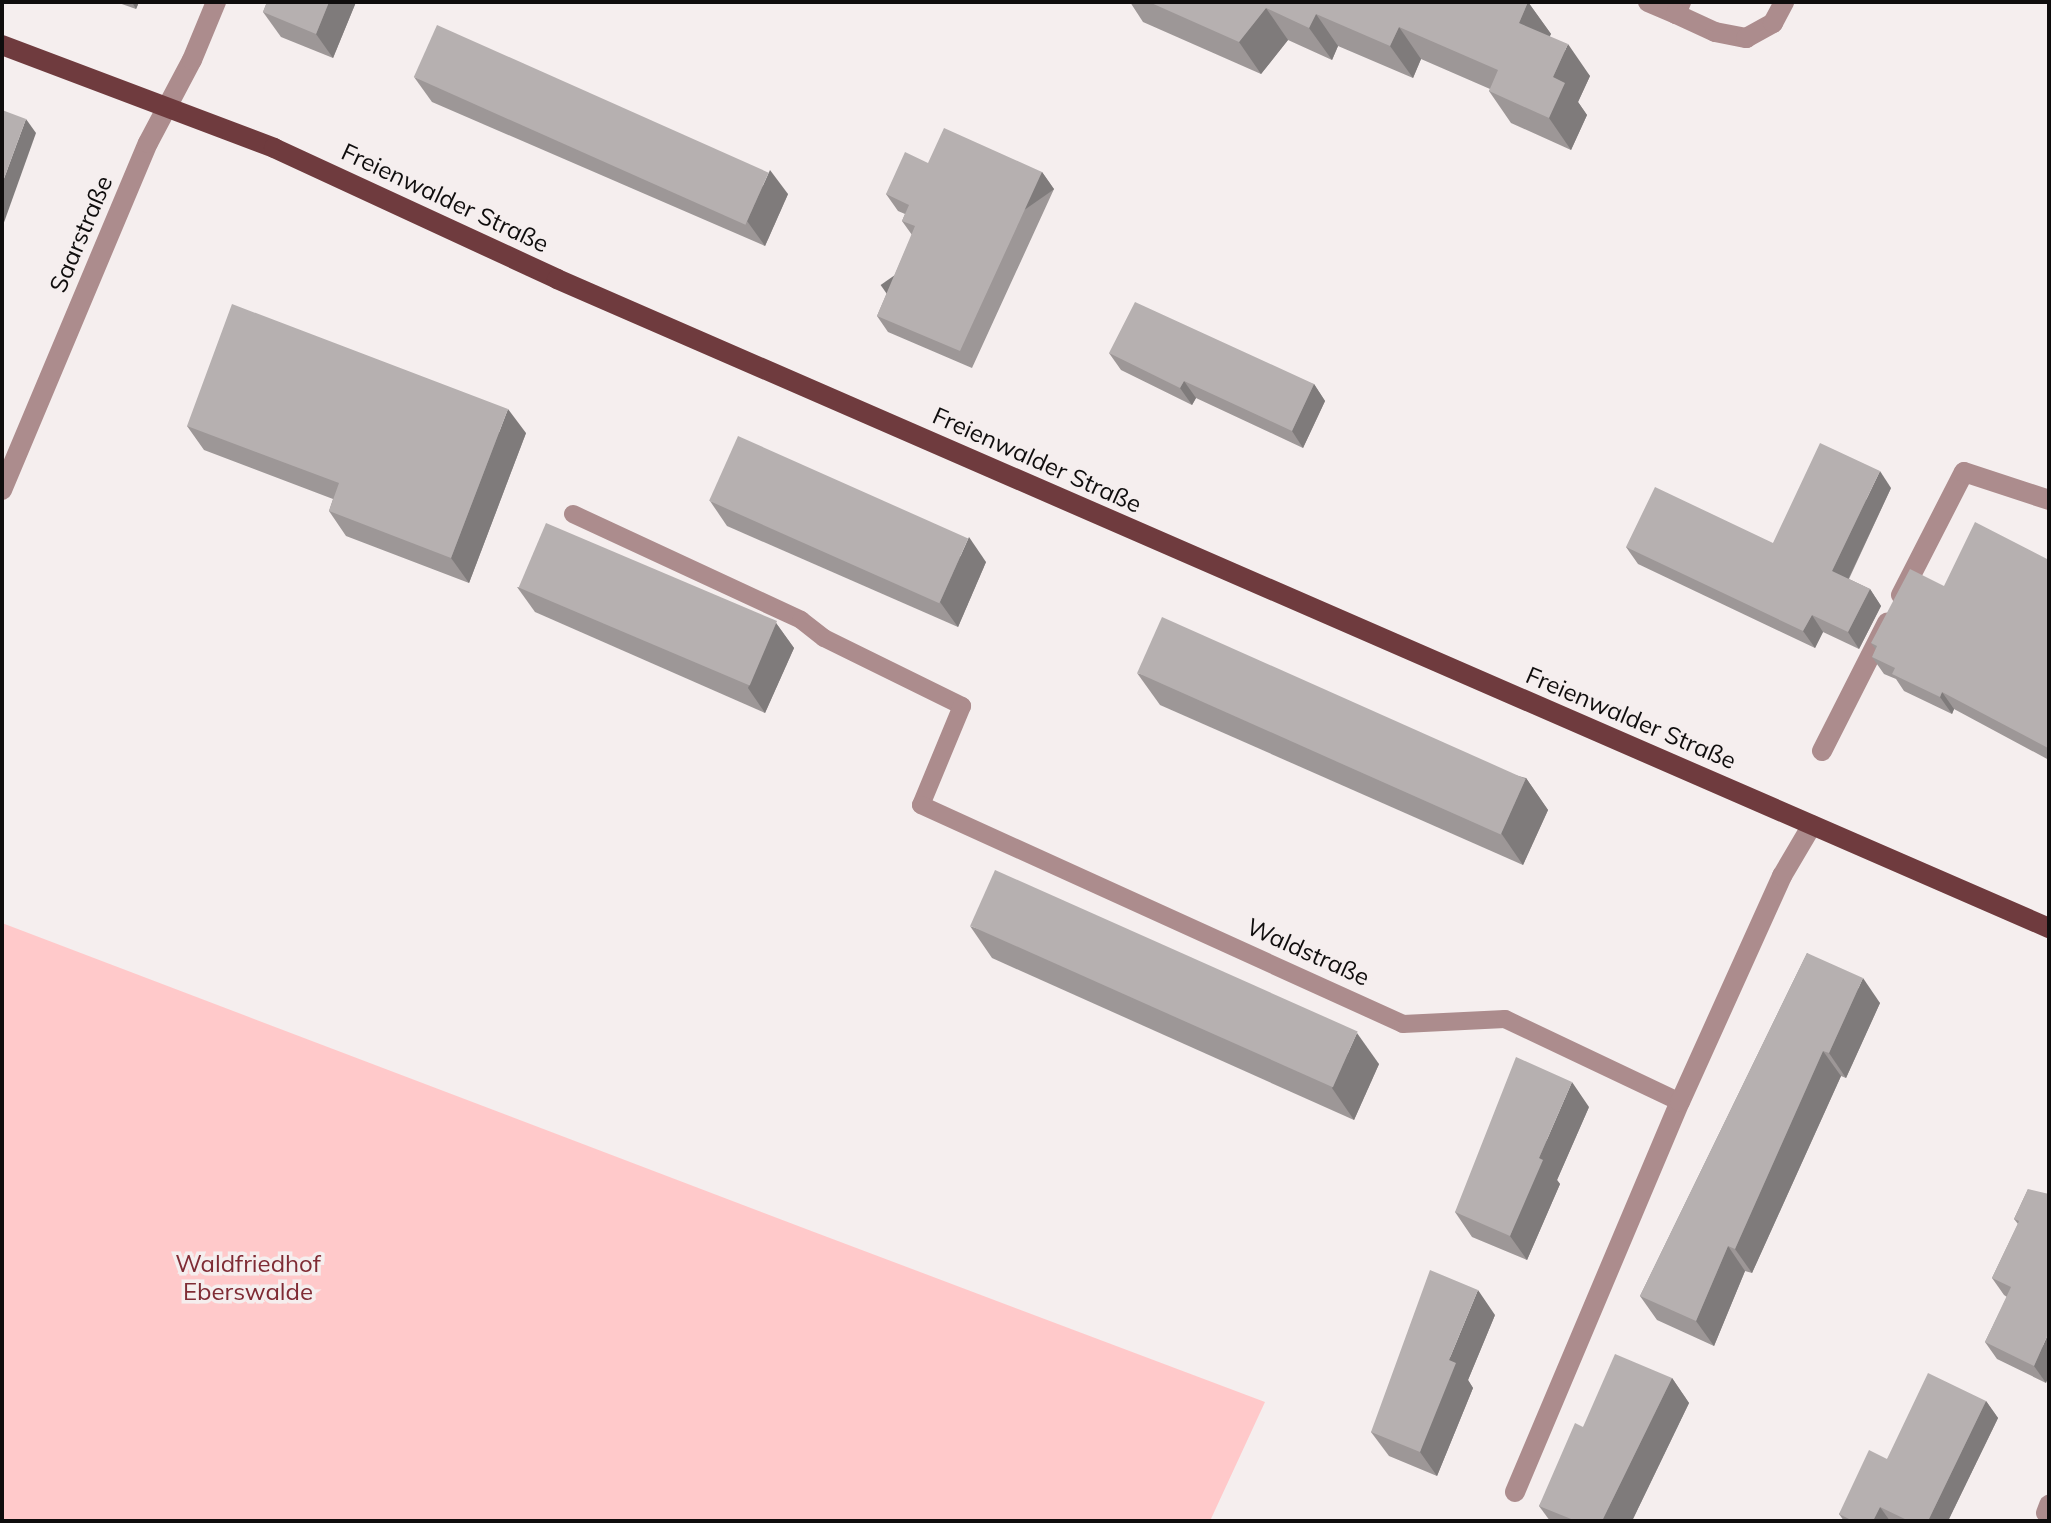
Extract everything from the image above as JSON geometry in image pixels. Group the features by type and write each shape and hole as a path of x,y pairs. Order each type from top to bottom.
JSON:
{"main road":[{"name":"Freienwalder Straße","path":"2,45 168,104 1088,512 2049,928"}],"street":[{"name":"Saarstraße","path":"2,490 168,104 216,2"},
{"path":"1648,2 1679,8 1715,32 1746,38 1773,23 1784,2"},
{"path":"1822,751 1964,472 2049,500"},
{"path":"1515,1492 1680,1102 1782,876 1812,825"}],"lane":[{"name":"Waldstraße","path":"573,514 801,620 824,638 962,706 921,805 1403,1024 1505,1019 1680,1102"}],"green space":[{"name":"Waldfriedhof Eberswalde","path":"2,923 1265,1402 1210,1521 2,1521"}],"building":[{"path":"267,2 329,2 316,34 263,12"},
{"path":"1149,2 1528,2 1519,23 1568,44 1553,77 1565,83 1549,118 1489,91 1498,70 1399,27 1390,46 1316,14 1309,28 1266,8 1239,42"},
{"path":"437,25 769,173 745,225 414,77"},
{"path":"2,110 26,119 2,184"},
{"path":"944,128 1042,172 960,351 877,316 915,226 902,221 909,205 886,194 905,152 928,163"},
{"path":"1135,302 1314,384 1292,431 1184,381 1180,388 1109,353"},
{"path":"232,304 508,409 451,558 329,511 339,483 187,426"},
{"path":"738,436 968,538 939,603 709,501"},
{"path":"1820,443 1880,471 1832,571 1870,589 1848,632 1812,615 1803,631 1626,547 1655,487 1773,543"},
{"path":"1975,522 2049,560 2048,748 1942,692 1940,697 1892,674 1895,668 1872,657 1877,646 1871,643 1910,569 1944,586"},
{"path":"546,523 777,621 750,686 519,587"},
{"path":"1162,617 1526,779 1501,835 1137,673"},
{"path":"995,870 1358,1031 1333,1087 970,926"},
{"path":"1807,953 1863,978 1829,1053 1823,1051 1735,1249 1728,1246 1696,1321 1640,1296"},
{"path":"1516,1057 1572,1082 1510,1236 1455,1212"},
{"path":"2028,1189 2049,1194 2049,1332 2034,1366 1985,1342 2011,1287 1992,1278 2019,1221 2014,1219"},
{"path":"1430,1270 1478,1290 1449,1360 1456,1363 1420,1452 1371,1432"},
{"path":"1615,1354 1672,1378 1602,1521 1576,1521 1539,1506 1575,1423 1583,1427"},
{"path":"1928,1373 1986,1401 1928,1521 1909,1521 1880,1507 1873,1521 1853,1521 1839,1514 1869,1450 1887,1459"}]}
